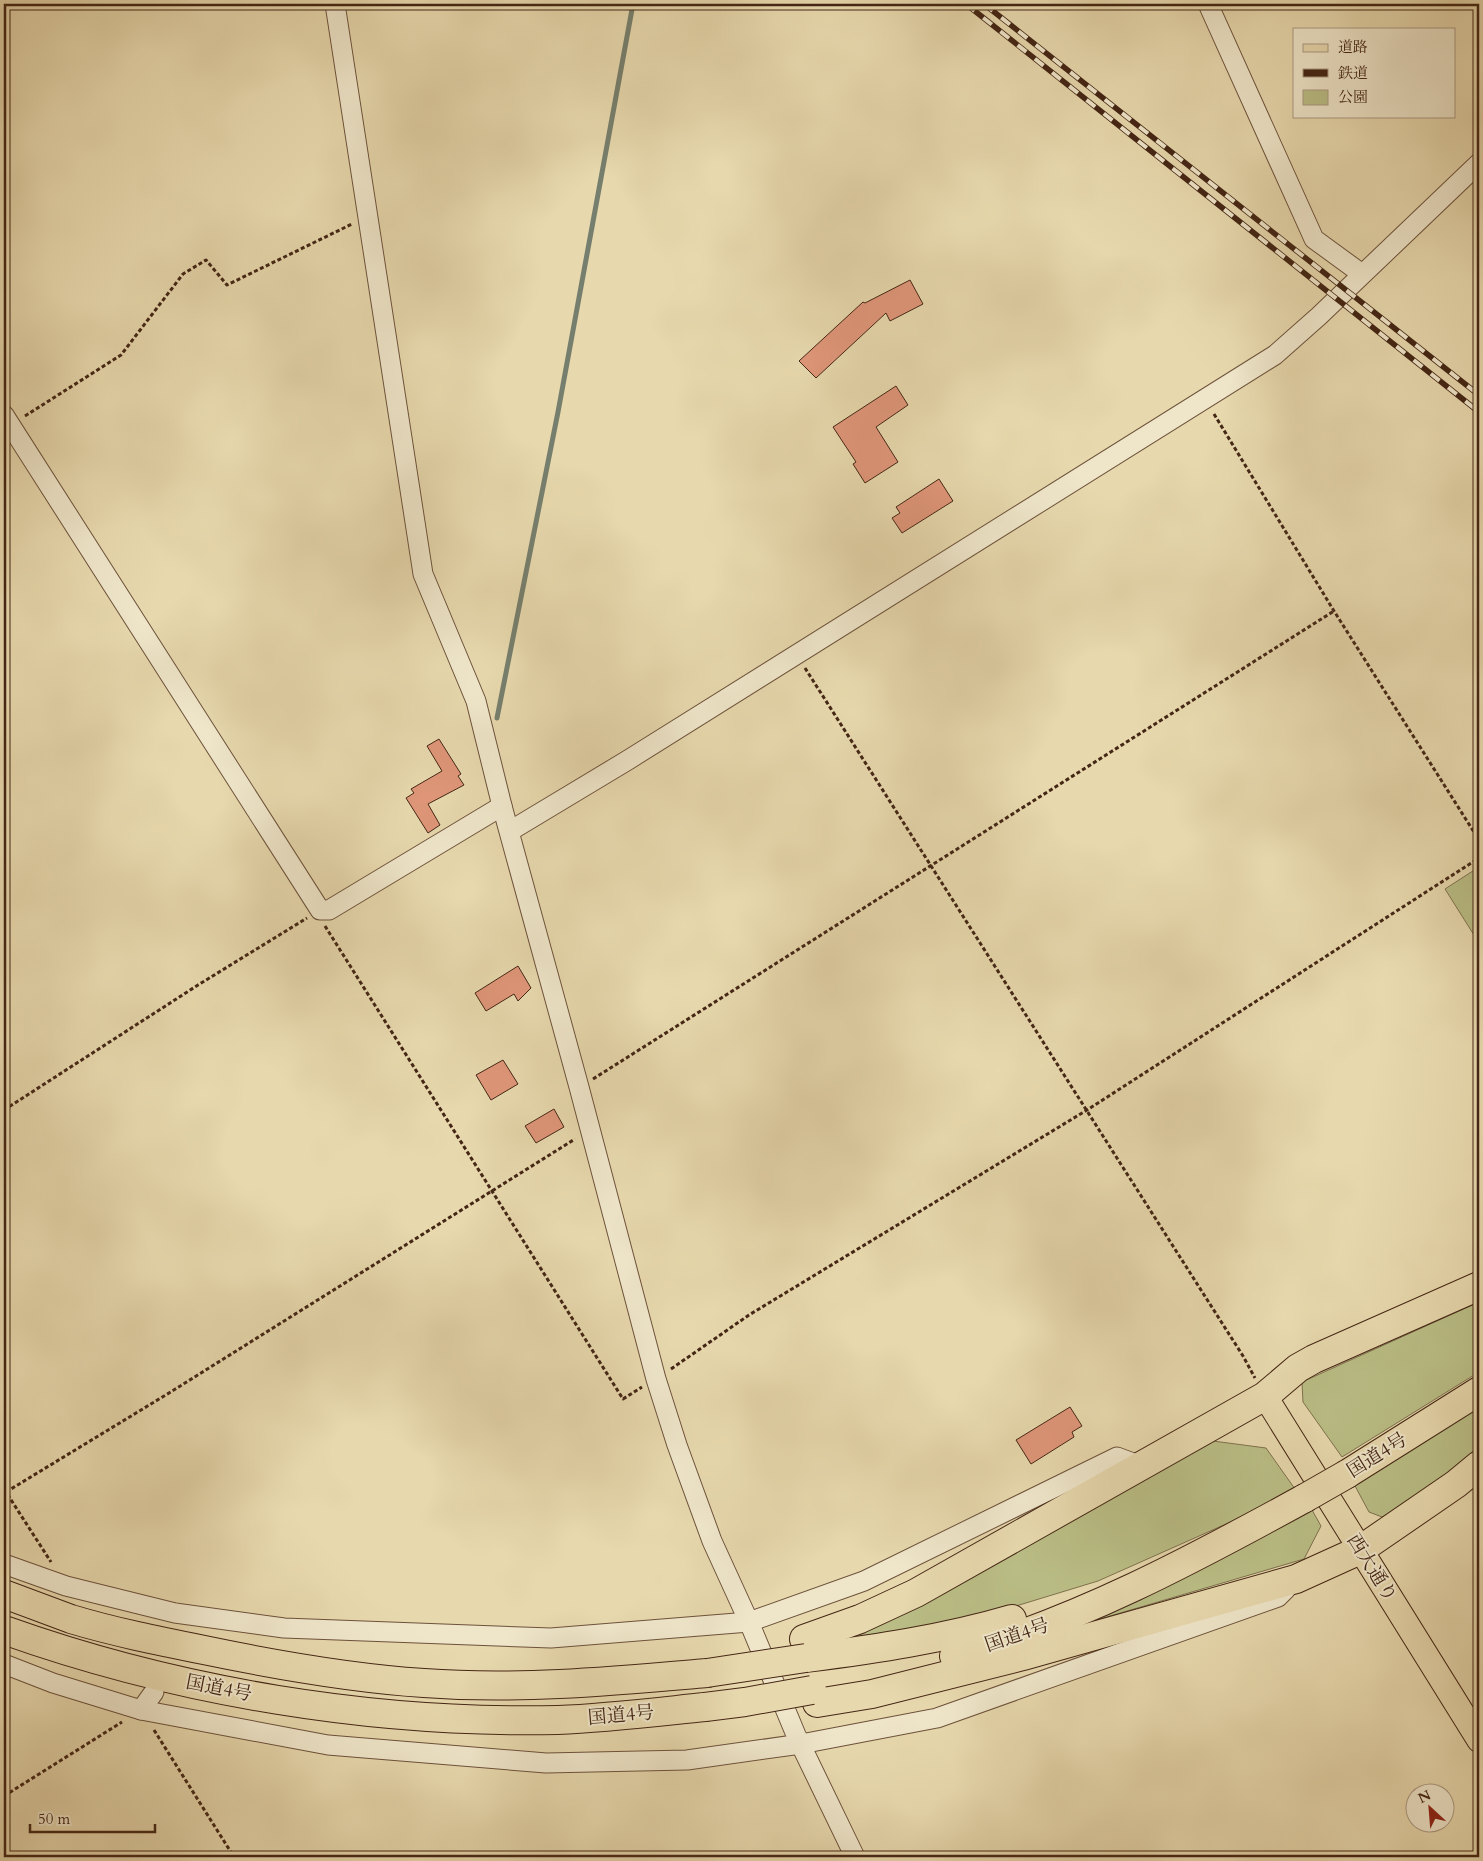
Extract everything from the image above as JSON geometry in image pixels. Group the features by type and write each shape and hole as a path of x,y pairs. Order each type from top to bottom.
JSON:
{"highway":[{"path":"805,1648 860,1619 916,1593 1265,1396 1298,1368 1314,1359 1479,1286"},
{"name":"国道4号","path":"4,1630 46,1645 132,1670 216,1688 302,1703 392,1714 480,1719 558,1720 641,1714 814,1696 968,1652 1044,1626 1121,1594 1220,1545 1305,1498 1347,1474 1479,1391"},
{"path":"814,1696 872,1694 1023,1656 1296,1579 1360,1550 1442,1494 1479,1465"},
{"name":"国道4号","path":"4,1594 72,1619 156,1641 244,1659 328,1673 425,1683 516,1685 610,1674 707,1666 805,1648 894,1646 986,1626 1071,1602 1220,1545"}],"main road":[{"name":"西大通り","path":"1265,1396 1479,1740"}],"street":[{"path":"335,4 423,574 476,701 502,806 580,1087 656,1379 677,1445 712,1541 801,1744 855,1857"},
{"path":"1208,4 1314,239 1362,274"},
{"path":"510,831 1275,355 1319,316 1479,164"},
{"path":"7,420 320,910 329,910 502,806"},
{"path":"4,1564 66,1586 175,1613 284,1628 551,1638 749,1622 864,1581 1117,1457 1141,1466"},
{"path":"4,1664 141,1710 328,1745 546,1763 687,1760 801,1744 936,1718 1278,1598 1296,1579"},
{"path":"170,1632 175,1613"},
{"path":"141,1710 154,1692"}],"path":[{"path":"7,420 121,355 183,274 206,260 227,285 368,216"},
{"path":"1204,399 1334,611 1479,840"},
{"path":"580,1087 1334,611"},
{"path":"797,654 1243,1356 1265,1396"},
{"path":"320,910 319,917 490,1191 623,1399 656,1379 749,1315 1087,1110 1479,858"},
{"path":"4,1110 190,990 320,910"},
{"path":"66,1586 5,1490 178,1387 590,1130"},
{"path":"4,1796 141,1710 234,1857"}],"green space":[{"path":"1479,867 1479,943 1445,889"},
{"path":"1479,1302 1479,1372 1342,1457 1303,1402 1302,1382"},
{"path":"1479,1405 1479,1452 1401,1508 1382,1517 1369,1512 1354,1484"},
{"path":"1213,1441 1266,1448 1295,1489 1226,1524 1098,1581 957,1624 799,1651 965,1576"},
{"path":"1312,1510 1321,1526 1304,1559 1015,1644"}],"building":[{"path":"910,280 923,304 890,321 886,313 816,378 799,361 863,302 865,303"},
{"path":"896,386 908,405 876,427 898,462 865,483 853,464 856,462 833,427"},
{"path":"939,479 953,501 902,533 892,518 900,513 896,507"},
{"path":"439,739 461,774 458,776 464,785 428,804 440,825 428,833 406,798 414,793 411,789 442,771 427,746"},
{"path":"518,966 531,988 518,1001 514,994 486,1011 475,993"},
{"path":"503,1060 518,1084 491,1100 476,1075"},
{"path":"554,1109 564,1127 536,1143 525,1126"},
{"path":"1070,1407 1082,1426 1072,1432 1074,1437 1031,1464 1016,1440"}],"waterway":[{"path":"497,718 558,412 633,4"}],"railway":[{"path":"966,4 1479,412"},
{"path":"984,4 1479,395"}]}
